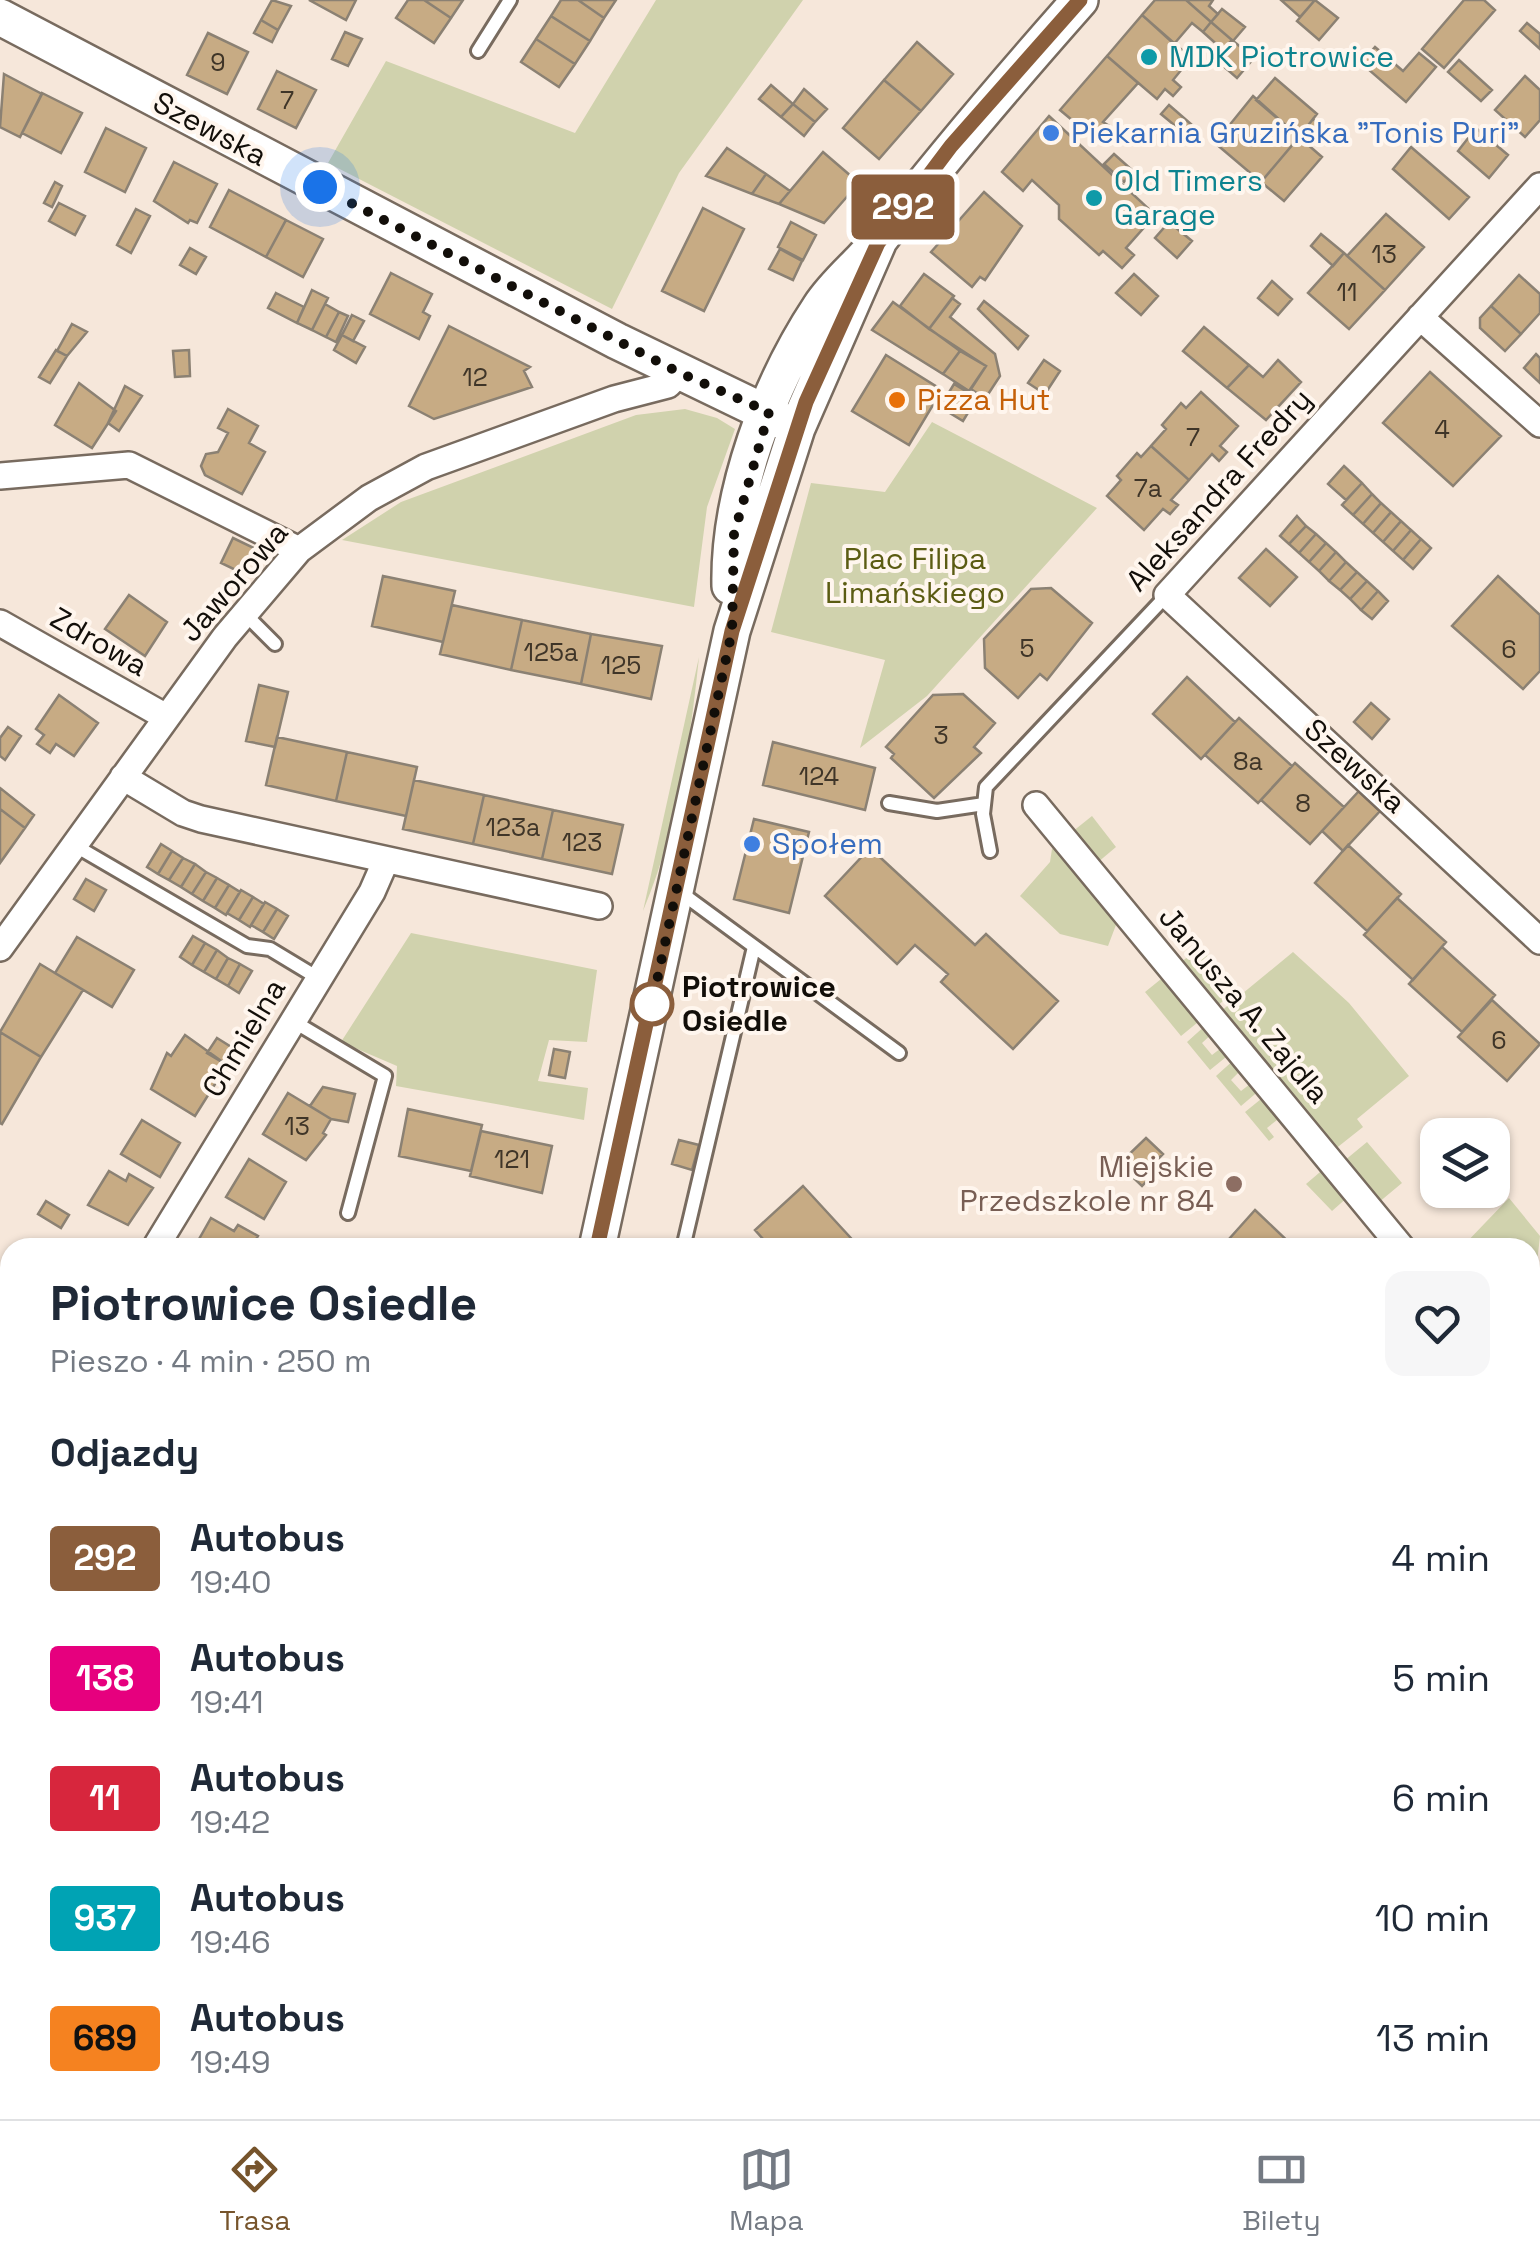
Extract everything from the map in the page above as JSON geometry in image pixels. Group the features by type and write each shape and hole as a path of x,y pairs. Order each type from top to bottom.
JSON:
{"street":[{"path":"606,1238 732,631 783,420 878,243 951,146 1080,0"},
{"name":"Szewska","path":"0,17 680,373 783,420"},
{"name":"Aleksandra Fredry","path":"1167,595 1540,186"},
{"path":"1420,317 1540,424"},
{"name":"Jaworowa","path":"0,948 166,717 299,550 369,498 426,467 614,399 668,386 680,373"},
{"path":"0,476 128,465 299,550"},
{"name":"Szewska","path":"1167,595 1540,941"},
{"name":"Zdrowa","path":"0,623 166,717"},
{"path":"123,777 182,813 599,906"},
{"name":"Janusza A. Zajdla","path":"1036,805 1394,1238"},
{"name":"Chmielna","path":"161,1238 386,860"}],"lane":[{"path":"478,52 510,0"},
{"name":"Aleksandra Fredry","path":"984,804 986,787 1167,595"},
{"path":"245,614 275,644"},
{"path":"889,803 937,811 984,804 990,851"},
{"path":"74,845 247,946 270,949 318,978"},
{"path":"678,890 899,1053"},
{"path":"685,1238 754,947"},
{"path":"292,1021 385,1076 348,1213"}],"green space":[{"path":"656,0 803,0 679,173 612,309 328,163 386,61 575,133"},
{"path":"685,409 717,418 735,429 707,507 694,607 342,540 401,502 636,415"},
{"name":"Plac Filipa Limańskiego","path":"932,422 1097,508 927,696 860,748 885,660 771,632 811,483 885,492"},
{"path":"699,657 680,786 665,849 643,911"},
{"path":"1092,816 1116,847 1097,863 1072,832"},
{"path":"1058,844 1119,917 1108,946 1060,934 1020,896 1050,862 1052,849"},
{"path":"411,933 597,970 587,1042 549,1040 538,1081 588,1088 584,1120 396,1086 397,1066 341,1042"},
{"path":"1200,947 1236,990 1216,1007 1180,963"},
{"path":"1293,952 1349,1003 1409,1076 1357,1119 1363,1127 1334,1150 1220,1012"},
{"path":"1166,975 1203,1018 1181,1036 1145,992"},
{"path":"1207,1024 1214,1032 1202,1043 1212,1055 1225,1045 1231,1053 1210,1070 1187,1042"},
{"path":"1236,1058 1243,1068 1231,1080 1241,1091 1254,1081 1261,1089 1241,1106 1216,1076"},
{"path":"1266,1095 1290,1124 1285,1128 1277,1120 1267,1128 1274,1137 1269,1141 1245,1112"},
{"path":"1367,1142 1402,1183 1378,1203 1344,1161"},
{"path":"1326,1167 1349,1196 1332,1211 1306,1184"},
{"path":"1510,1199 1540,1238 1471,1238 1499,1208 1510,1208"}],"building":[{"path":"272,0 291,6 278,30 261,20"},
{"path":"309,0 356,0 346,20"},
{"path":"408,0 424,0 451,18 434,43 396,18"},
{"path":"424,0 463,0 451,18"},
{"path":"561,0 578,0 604,18 590,41 551,16"},
{"path":"578,0 616,0 604,18"},
{"path":"1155,0 1186,0 1211,22 1203,32 1192,23 1174,44 1142,15"},
{"path":"1186,0 1213,0 1209,6 1218,14 1211,22"},
{"path":"1281,0 1315,0 1300,17"},
{"path":"1315,0 1338,18 1319,40 1297,21"},
{"path":"1464,0 1484,0 1495,10 1444,68 1422,49"},
{"path":"1222,9 1245,27 1233,41 1211,22"},
{"name":"MDK Piotrowice","path":"1142,15 1191,58 1173,80 1181,87 1173,96 1165,89 1157,99 1107,56"},
{"path":"551,16 590,41 575,64 536,39"},
{"path":"261,20 278,30 272,42 254,33"},
{"path":"1211,22 1232,40 1223,50 1203,32"},
{"path":"1527,23 1540,34 1540,49 1520,31"},
{"path":"345,32 362,39 348,66 332,59"},
{"path":"208,33 248,52 227,94 187,75"},
{"path":"536,39 575,64 559,87 521,62"},
{"path":"1232,40 1254,58 1237,78 1215,59"},
{"path":"917,42 953,74 921,111 884,80"},
{"path":"1375,47 1403,71 1419,53 1436,67 1406,102 1361,63"},
{"path":"1107,56 1138,83 1103,122 1108,125 1096,140 1060,110"},
{"path":"1459,60 1492,90 1481,101 1448,72"},
{"path":"277,71 316,90 296,128 258,109"},
{"path":"4,74 42,94 20,137 0,127"},
{"path":"1525,76 1540,90 1540,120 1525,137 1495,110"},
{"path":"1275,78 1317,114 1299,137 1256,100"},
{"path":"884,80 921,111 879,159 843,128"},
{"path":"771,85 793,104 781,117 759,99"},
{"path":"804,89 827,109 815,122 793,104"},
{"path":"42,93 82,113 61,153 22,133"},
{"path":"1253,96 1299,137 1261,182 1215,143"},
{"path":"793,104 815,122 804,136 781,117"},
{"path":"1169,105 1192,125 1185,134 1161,114"},
{"name":"Old Timers Garage","path":"1049,116 1151,211 1144,219 1148,223 1126,248 1134,255 1122,268 1103,251 1099,255 1059,219 1059,205 1032,180 1023,191 1002,172"},
{"path":"1313,119 1323,127 1308,145 1299,137"},
{"path":"106,128 146,148 125,192 85,172"},
{"path":"1476,128 1508,155 1489,178 1458,151"},
{"path":"1299,137 1322,157 1284,201 1261,182"},
{"path":"1411,147 1469,197 1449,219 1393,169"},
{"path":"727,148 766,174 752,194 706,176"},
{"path":"823,152 859,183 824,223 779,204"},
{"path":"1114,154 1133,171 1124,182 1104,164"},
{"path":"174,162 217,184 197,223 188,223 154,201"},
{"path":"766,174 790,191 779,204 752,194"},
{"path":"55,182 62,186 52,207 44,203"},
{"path":"229,190 286,220 266,257 210,227"},
{"path":"984,192 1022,226 985,280 980,277 972,287 931,252"},
{"path":"59,203 85,216 75,235 49,221"},
{"path":"703,208 744,229 704,311 662,291"},
{"path":"136,209 150,216 131,253 117,245"},
{"path":"1386,214 1424,247 1385,290 1347,256"},
{"path":"286,220 323,239 303,277 266,257"},
{"path":"791,222 816,235 803,260 778,247"},
{"path":"1169,222 1192,241 1177,258 1155,238"},
{"path":"1321,234 1344,253 1333,266 1311,246"},
{"path":"190,248 206,257 196,274 180,265"},
{"path":"780,249 802,261 793,280 769,269"},
{"path":"1344,253 1385,290 1349,329 1308,293"},
{"path":"391,273 432,294 423,312 430,316 419,339 370,314"},
{"path":"924,274 954,296 929,329 900,306"},
{"path":"1134,274 1158,296 1141,315 1116,293"},
{"path":"1519,275 1540,294 1540,313 1521,334 1491,306"},
{"path":"1272,281 1292,299 1278,315 1258,298"},
{"path":"312,290 328,298 312,330 297,323"},
{"path":"276,293 304,307 297,323 268,308"},
{"path":"952,298 960,304 950,317 995,354 1000,376 985,399 971,389 986,366 929,329"},
{"path":"984,301 1028,336 1018,349 978,309"},
{"path":"893,302 960,351 943,374 872,330"},
{"path":"325,304 339,312 326,337 312,330"},
{"path":"1491,306 1521,334 1505,351 1480,328 1480,318"},
{"path":"339,312 348,316 336,342 326,337"},
{"path":"352,315 364,321 353,341 342,335"},
{"path":"72,324 87,332 67,356 57,351"},
{"path":"449,326 530,367 524,371 532,387 434,419 409,406"},
{"path":"1204,327 1249,365 1227,388 1183,351"},
{"path":"342,335 365,347 356,363 334,350"},
{"path":"56,350 67,356 50,383 39,377"},
{"path":"189,350 190,376 175,377 173,351"},
{"path":"960,351 986,366 969,391 943,374"},
{"path":"1536,354 1540,358 1540,383 1524,368"},
{"name":"Pizza Hut","path":"886,355 942,390 909,445 852,411"},
{"path":"1044,360 1060,371 1045,394 1028,383"},
{"path":"1278,360 1301,382 1266,420 1227,388 1249,365 1263,377"},
{"path":"1430,372 1501,436 1453,486 1383,423"},
{"path":"79,383 116,411 92,448 55,425"},
{"path":"954,384 977,398 963,421 940,407"},
{"path":"125,386 142,396 119,431 108,423"},
{"path":"1201,392 1238,426 1220,446 1227,452 1219,461 1212,454 1189,480 1151,446 1181,403 1186,408"},
{"path":"228,409 258,426 249,443 265,452 242,494 205,475 201,466 206,454 218,452 228,433 218,428"},
{"path":"1151,446 1189,480 1171,500 1178,505 1170,514 1163,509 1144,530 1107,496 1121,480 1117,476 1137,453 1141,457"},
{"path":"1344,466 1362,483 1346,500 1328,484"},
{"path":"1362,483 1372,494 1353,515 1342,505"},
{"path":"1372,494 1381,503 1363,524 1353,515"},
{"path":"1381,503 1391,512 1373,533 1363,524"},
{"path":"1391,512 1401,521 1383,542 1373,533"},
{"path":"1297,516 1306,526 1289,544 1280,536"},
{"path":"1401,521 1411,530 1393,551 1383,542"},
{"path":"1306,526 1316,534 1299,553 1289,544"},
{"path":"1411,530 1421,539 1403,560 1393,551"},
{"path":"1316,534 1326,543 1309,562 1299,553"},
{"path":"233,538 254,548 242,573 221,563"},
{"path":"1421,539 1431,548 1413,569 1403,560"},
{"path":"1326,543 1336,552 1319,571 1309,562"},
{"path":"1266,549 1297,577 1270,606 1239,578"},
{"path":"1336,552 1346,562 1329,581 1319,571"},
{"path":"1346,562 1357,572 1340,590 1329,581"},
{"path":"1357,572 1367,581 1350,599 1340,590"},
{"path":"383,576 455,591 443,642 372,626"},
{"path":"1498,576 1540,615 1540,671 1523,689 1452,626"},
{"path":"1367,581 1378,591 1361,610 1350,599"},
{"path":"1051,588 1092,623 1047,680 1040,674 1018,698 985,668 984,639 1031,589"},
{"path":"1378,591 1388,601 1372,619 1361,610"},
{"path":"129,595 167,622 145,656 105,629"},
{"path":"452,605 522,620 511,670 440,654"},
{"path":"522,620 591,634 581,684 511,670"},
{"path":"591,634 662,646 651,699 581,684"},
{"path":"1187,677 1235,722 1201,759 1153,714"},
{"path":"259,685 288,692 275,747 246,741"},
{"path":"963,694 995,723 974,747 981,753 934,798 891,758 894,754 886,747 933,695"},
{"path":"59,695 98,723 74,756 56,744 50,753 37,744 44,735 36,729"},
{"path":"1371,703 1389,719 1372,739 1354,722"},
{"path":"1239,718 1292,766 1258,803 1205,755"},
{"path":"8,727 21,736 5,760 0,756 0,738"},
{"path":"277,737 347,752 336,801 266,785"},
{"path":"773,742 875,768 865,810 763,785"},
{"path":"347,752 417,767 406,816 336,801"},
{"path":"1295,763 1344,807 1310,844 1261,800"},
{"path":"414,780 484,795 473,844 403,829"},
{"path":"0,788 34,815 25,828 0,809"},
{"path":"1359,791 1380,811 1343,851 1322,831"},
{"path":"484,795 553,810 542,859 473,844"},
{"path":"0,809 25,828 0,863"},
{"path":"553,810 623,825 612,874 542,859"},
{"path":"754,819 809,832 789,913 734,899"},
{"path":"161,844 172,851 158,874 147,867"},
{"path":"1348,845 1401,894 1367,931 1315,883"},
{"path":"870,848 975,945 986,934 1058,1001 1013,1049 941,982 948,974 915,945 897,964 825,896"},
{"path":"172,851 183,858 169,880 158,874"},
{"path":"183,858 195,864 181,887 169,880"},
{"path":"195,864 206,872 192,894 181,887"},
{"path":"206,872 217,878 203,901 192,894"},
{"path":"217,878 229,885 215,908 203,901"},
{"path":"86,879 106,890 94,911 74,899"},
{"path":"229,885 240,892 226,915 215,908"},
{"path":"241,890 253,897 239,920 227,913"},
{"path":"253,897 264,904 250,927 239,920"},
{"path":"1397,898 1446,942 1413,980 1364,935"},
{"path":"265,902 277,909 263,932 251,925"},
{"path":"277,909 288,916 274,939 263,932"},
{"path":"193,936 205,943 192,965 180,957"},
{"path":"77,937 134,970 112,1007 55,973"},
{"path":"205,943 217,950 204,972 192,965"},
{"path":"1442,947 1495,995 1462,1032 1409,984"},
{"path":"217,950 228,958 216,979 204,972"},
{"path":"228,958 240,964 228,986 216,979"},
{"path":"40,964 83,990 41,1057 0,1032"},
{"path":"240,964 252,971 239,993 228,986"},
{"path":"1492,1000 1540,1044 1507,1081 1458,1037"},
{"path":"0,1032 41,1057 2,1124 0,1123"},
{"path":"185,1035 227,1065 195,1116 151,1089 167,1053 171,1056"},
{"path":"217,1038 236,1050 227,1065 207,1053"},
{"path":"554,1049 570,1052 565,1078 549,1075"},
{"path":"323,1087 355,1094 348,1122 331,1119 310,1106"},
{"path":"288,1093 331,1119 323,1133 326,1135 306,1160 263,1134"},
{"path":"408,1109 482,1125 471,1171 399,1156"},
{"path":"142,1120 180,1143 160,1177 121,1154"},
{"path":"481,1131 552,1146 542,1193 470,1176"},
{"path":"1146,1138 1163,1154 1158,1159 1163,1164 1142,1186 1119,1164"},
{"path":"679,1140 699,1145 692,1170 672,1164"},
{"path":"249,1159 286,1182 264,1219 226,1197"},
{"path":"109,1171 126,1181 129,1174 153,1188 128,1225 88,1205"},
{"path":"803,1186 851,1238 762,1238 755,1230"},
{"path":"46,1201 69,1215 61,1228 38,1214"},
{"path":"1255,1210 1284,1238 1230,1238"},
{"path":"211,1218 234,1231 238,1225 258,1236 257,1238 200,1238"}],"bus line":[{"name":"292","path":"599,1238 732,631 763,524 806,402 878,243 951,146 1080,0"}],"place":[{"name":"MDK Piotrowice","path":"1149,57"},
{"name":"Piekarnia Gruzińska \"Tonis Puri\"","path":"1051,133"},
{"name":"Old Timers Garage","path":"1094,198"},
{"name":"Pizza Hut","path":"897,400"},
{"name":"Społem","path":"752,844"},
{"name":"Piotrowice Osiedle","path":"652,1004"},
{"name":"Miejskie Przedszkole nr 84","path":"1234,1184"}],"route":[{"path":"320,187 680,373 769,412 754,452 734,534 730,579 732,631 652,1004"}]}
